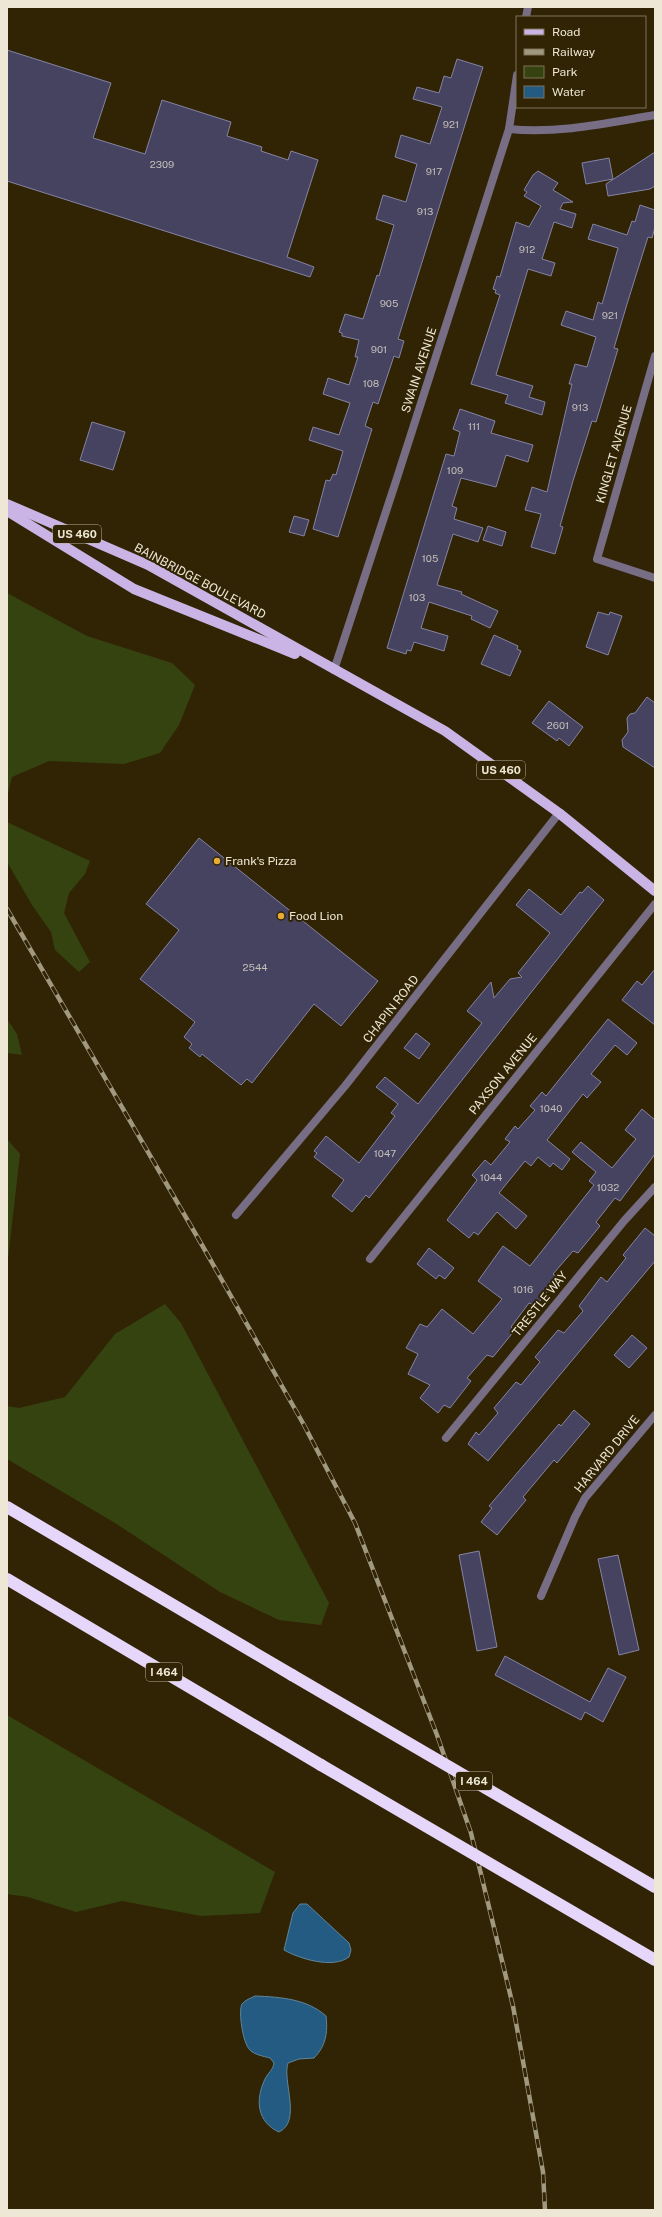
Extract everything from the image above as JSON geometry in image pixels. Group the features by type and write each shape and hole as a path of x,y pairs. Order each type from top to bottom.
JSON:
{"highway":[{"name":"I 464","path":"7,1507 655,1887"},
{"name":"I 464","path":"7,1579 655,1960"}],"main road":[{"name":"BAINBRIDGE BOULEVARD","path":"7,504 148,565 334,670 446,731 560,813 655,891"},
{"name":"BAINBRIDGE BOULEVARD","path":"7,511 134,589 334,670"}],"street":[{"name":"SWAIN AVENUE","path":"334,670 509,129 516,83"},
{"path":"509,129 527,131 565,129 655,115"},
{"name":"KINGLET AVENUE","path":"655,356 597,560 655,578"},
{"name":"CHAPIN ROAD","path":"236,1215 364,1062 560,813"},
{"name":"PAXSON AVENUE","path":"370,1259 655,904"},
{"name":"TRESTLE WAY","path":"446,1438 624,1221 655,1187"},
{"name":"HARVARD DRIVE","path":"541,1596 575,1517 585,1498 655,1415"}],"green space":[{"path":"7,593 87,636 172,663 195,685 179,725 160,753 124,764 49,761 12,777 7,797"},
{"path":"7,822 90,861 85,874 69,893 64,913 90,962 79,972 55,950 51,932 32,905 7,862"},
{"path":"7,1019 17,1034 22,1055 7,1053"},
{"path":"7,1139 20,1154 7,1268"},
{"path":"165,1304 181,1323 329,1603 321,1625 279,1620 220,1592 115,1523 7,1459 7,1406 19,1408 65,1397 115,1334"},
{"path":"7,1715 275,1872 260,1913 201,1916 122,1901 76,1912 28,1897 7,1894"}],"water":[{"path":"300,1904 307,1904 349,1943 351,1950 349,1957 342,1961 334,1962 316,1961 299,1957 284,1950 293,1913"},
{"path":"255,1996 284,1998 302,2002 319,2010 326,2016 327,2028 324,2044 314,2058 299,2059 288,2063 287,2080 290,2100 289,2119 286,2127 279,2132 272,2128 262,2116 259,2102 265,2079 273,2068 274,2063 270,2058 252,2052 247,2047 242,2027 242,2004 246,2000"}],"building":[{"path":"7,50 111,83 93,138 145,154 162,100 231,122 227,136 262,147 261,151 288,160 291,151 318,160 287,257 314,267 310,277 7,181"},
{"path":"457,59 483,67 398,339 404,341 399,358 394,356 378,404 373,402 365,426 372,429 338,537 313,529 326,480 330,481 333,474 336,475 343,451 309,440 313,427 339,435 350,403 323,394 328,378 349,385 358,357 355,357 359,340 342,336 342,333 339,332 345,314 363,319 377,275 379,276 394,225 376,219 383,195 406,202 417,164 395,157 401,135 430,144 442,107 413,99 417,87 439,93 444,76 451,78"},
{"path":"655,152 655,186 650,189 608,196 606,184"},
{"path":"609,158 613,179 586,184 582,163"},
{"path":"538,171 558,183 553,190 573,202 563,203 560,209 576,214 572,228 554,222 542,259 555,263 551,276 528,269 496,375 533,386 529,397 545,402 542,415 505,403 508,395 471,384 500,295 495,293 496,290 493,289 497,276 500,277 516,222 529,227 541,206 524,196 527,192 524,190 533,175"},
{"path":"640,205 655,210 655,227 652,238 648,237 627,304 614,348 618,349 596,422 592,421 573,481 560,526 563,527 555,554 531,547 541,514 525,510 532,487 547,492 572,384 569,384 575,364 587,367 596,337 561,325 566,311 593,320 598,302 602,304 618,248 588,239 593,224 627,235 632,221 635,222"},
{"path":"460,409 495,421 491,433 533,445 528,462 506,455 496,487 461,478 452,506 457,508 454,519 483,528 478,542 453,534 437,585 462,592 461,594 498,611 490,628 471,619 472,616 429,602 421,628 448,636 444,651 414,642 411,651 407,650 406,654 387,648 446,454 454,456 460,432 453,429"},
{"path":"92,422 125,432 113,470 80,460"},
{"path":"294,516 309,520 304,536 289,532"},
{"path":"488,526 506,532 502,546 483,540"},
{"path":"598,612 609,615 610,612 622,616 608,655 586,647"},
{"path":"494,635 518,646 517,649 521,651 510,676 481,664"},
{"path":"647,697 655,703 655,768 623,747 622,740 628,732 627,718 630,714 635,713"},
{"path":"549,701 583,727 569,746 559,738 557,741 532,723"},
{"path":"199,838 378,981 341,1026 314,1004 252,1083 247,1079 241,1085 202,1054 200,1057 189,1048 192,1044 184,1037 195,1022 140,979 179,930 146,904"},
{"path":"588,886 604,900 369,1198 366,1195 352,1212 332,1196 344,1180 314,1157 317,1153 314,1151 326,1136 359,1163 395,1116 391,1113 398,1104 376,1087 385,1077 418,1104 482,1023 467,1011 491,982 494,998 510,979 522,977 518,973 550,933 516,905 529,889 561,915 580,892 582,893"},
{"path":"655,969 655,1025 622,1000 637,981 642,985"},
{"path":"608,1019 637,1043 627,1055 615,1045 591,1074 601,1082 587,1098 583,1094 547,1140 570,1159 562,1170 553,1163 550,1167 538,1157 531,1166 525,1161 499,1193 527,1216 516,1229 497,1212 478,1235 474,1232 469,1238 447,1220 477,1180 472,1175 485,1160 491,1165 510,1142 505,1139 515,1126 518,1129 535,1110 530,1106 542,1092 546,1096"},
{"path":"416,1033 430,1044 419,1059 404,1048"},
{"path":"642,1109 655,1120 655,1154 620,1201 615,1198 596,1222 600,1226 578,1253 573,1251 553,1274 558,1278 536,1306 529,1303 511,1327 515,1330 493,1357 487,1355 467,1378 471,1381 450,1408 444,1405 438,1413 420,1398 430,1385 408,1374 418,1354 406,1348 420,1324 427,1327 442,1309 473,1334 502,1299 478,1281 503,1246 530,1266 594,1185 589,1181 596,1172 572,1152 581,1142 612,1168 636,1139 625,1130"},
{"path":"645,1228 655,1236 655,1261 488,1461 468,1444 476,1432 479,1435 498,1413 494,1408 516,1382 521,1385 540,1362 535,1357 558,1330 564,1333 583,1311 579,1306 601,1277 607,1282 626,1258 623,1255"},
{"path":"429,1248 454,1268 445,1279 439,1275 436,1279 417,1264"},
{"path":"632,1335 647,1348 629,1368 614,1355"},
{"path":"574,1410 590,1424 557,1463 554,1460 523,1497 526,1500 497,1535 481,1522 492,1508 489,1506 559,1424 561,1426"},
{"path":"479,1551 497,1647 477,1651 459,1555"},
{"path":"618,1555 639,1650 619,1655 598,1559"},
{"path":"505,1656 590,1702 608,1668 626,1677 603,1722 585,1712 581,1720 495,1675"}],"railway":[{"path":"7,909 202,1245 304,1425 355,1523 437,1735 471,1833 513,2006 543,2172 545,2210"}],"place":[{"name":"Frank's Pizza","path":"217,861"},
{"name":"Food Lion","path":"281,916"}]}
